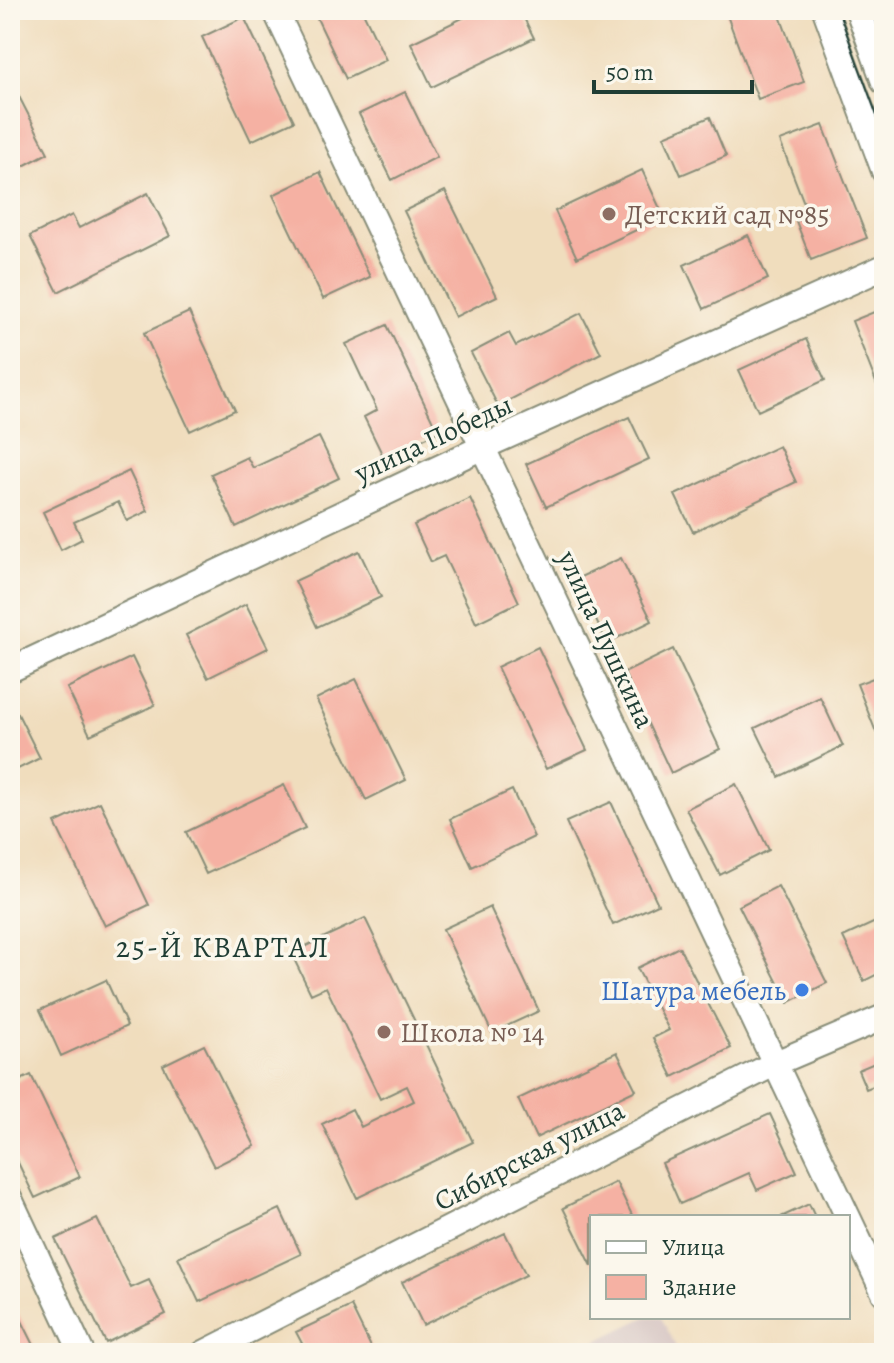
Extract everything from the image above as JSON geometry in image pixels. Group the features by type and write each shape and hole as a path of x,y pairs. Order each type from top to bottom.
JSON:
{"street":[{"name":"улица Пушкина","path":"275,10 847,1215"},
{"path":"825,10 884,171"},
{"path":"858,10 884,82"},
{"name":"улица Победы","path":"10,670 483,447 884,267"},
{"name":"Сибирская улица","path":"204,1353 776,1063 884,1017"},
{"path":"10,1199 82,1353"},
{"name":"улица Пушкина","path":"850,1221 884,1293"}],"shaded area":[{"path":"642,1319 662,1319 679,1353 572,1353"}],"building":[{"path":"313,10 362,10 386,60 346,79"},
{"path":"479,10 520,10 534,38 432,87 411,43"},
{"path":"725,10 778,10 804,82 758,99"},
{"path":"244,17 294,121 251,141 202,37"},
{"path":"10,79 48,153 10,173"},
{"path":"405,92 437,157 392,180 359,114"},
{"path":"710,117 726,156 681,175 664,136"},
{"path":"823,125 867,238 811,260 796,221 809,216 780,141"},
{"name":"Детский сад №85","path":"642,170 664,217 577,258 555,211"},
{"path":"320,172 370,277 323,299 273,195"},
{"path":"445,191 497,296 455,317 404,211"},
{"path":"148,193 170,236 58,292 30,236 72,215 79,228"},
{"path":"748,235 768,279 704,309 684,265"},
{"path":"884,308 884,403 852,321"},
{"path":"189,312 235,410 190,431 144,333"},
{"path":"581,313 601,353 498,406 471,353 509,333 516,346"},
{"path":"387,325 438,432 384,458 364,417 377,410 346,344"},
{"path":"806,339 825,380 758,411 739,370"},
{"path":"629,417 649,459 546,507 526,464"},
{"path":"319,437 339,478 236,527 211,474 247,457 253,468"},
{"path":"779,446 796,482 693,532 675,495"},
{"path":"129,471 148,511 127,521 118,502 74,522 82,539 61,550 43,512"},
{"path":"470,498 519,602 476,623 444,556 431,562 414,525"},
{"path":"359,551 381,597 317,627 295,581"},
{"path":"621,558 652,621 607,643 576,579"},
{"path":"246,604 268,648 208,678 186,635"},
{"path":"538,647 587,750 546,769 497,667"},
{"path":"673,649 720,749 671,773 624,673"},
{"path":"132,657 155,705 90,735 67,688"},
{"path":"884,674 884,729 876,732 857,684"},
{"path":"356,679 406,780 366,800 316,699"},
{"path":"820,697 843,746 779,777 755,728"},
{"path":"17,712 40,758 10,773 10,715"},
{"path":"736,784 769,850 720,875 686,809"},
{"path":"284,785 305,828 206,874 186,832"},
{"path":"512,790 534,837 472,867 450,819"},
{"path":"100,802 149,905 105,926 55,823"},
{"path":"611,802 658,904 613,925 566,822"},
{"path":"778,886 827,983 788,1003 739,906"},
{"path":"490,907 539,1011 492,1033 443,929"},
{"path":"365,918 473,1142 357,1198 322,1124 352,1109 361,1127 414,1101 407,1086 380,1099 326,987 311,994 291,953"},
{"path":"884,918 884,971 864,981 843,937"},
{"path":"679,947 731,1048 673,1077 653,1038 669,1030 637,968"},
{"path":"106,980 127,1026 61,1056 40,1010"},
{"path":"204,1045 255,1146 214,1167 163,1065"},
{"path":"617,1052 636,1090 536,1138 518,1099"},
{"path":"884,1059 884,1082 866,1089 858,1070"},
{"path":"31,1075 80,1177 35,1198 10,1146 10,1085"},
{"path":"770,1114 797,1172 757,1190 749,1173 680,1204 662,1163"},
{"path":"616,1182 632,1215 590,1215 590,1262 563,1208"},
{"path":"809,1204 814,1215 785,1215"},
{"path":"280,1209 301,1254 199,1302 178,1257"},
{"path":"97,1219 131,1288 149,1280 166,1314 106,1343 55,1239"},
{"path":"505,1233 526,1275 423,1325 402,1282"},
{"path":"351,1306 374,1353 307,1353 296,1332"},
{"path":"18,1313 38,1353 10,1353 10,1316"}],"tram line":[{"path":"838,10 884,135"}],"place":[{"name":"Детский сад №85","path":"609,214"},
{"name":"Шатура мебель","path":"802,990"},
{"name":"Школа № 14","path":"384,1032"}],"district":[{"name":"25-Й КВАРТАЛ","path":"223,947"}]}
